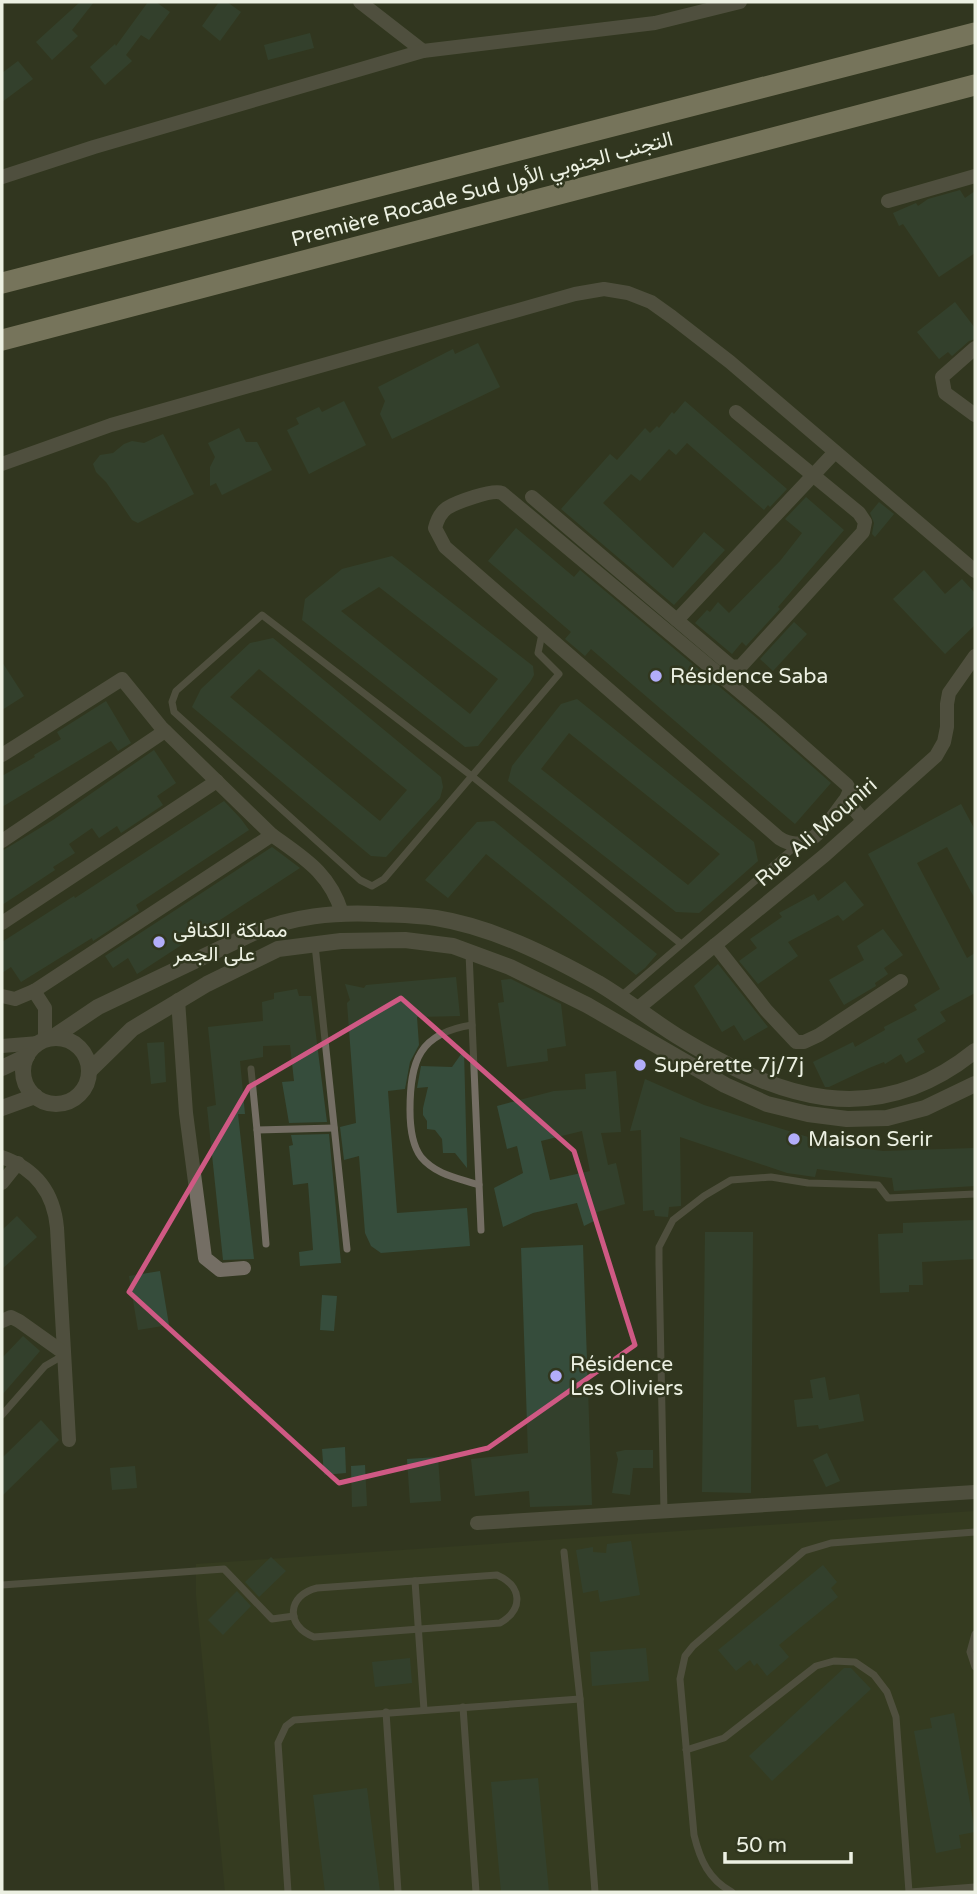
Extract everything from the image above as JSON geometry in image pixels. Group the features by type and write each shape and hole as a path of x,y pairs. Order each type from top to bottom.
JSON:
{"highway":[{"name":"Première Rocade Sud التجنب الجنوبي الأول","path":"2,283 975,33"},
{"name":"Première Rocade Sud التجنب الجنوبي الأول","path":"2,340 975,85"},
{"path":"2,351 60,326"}],"street":[{"path":"360,2 423,51"},
{"path":"2,177 94,147 423,51 655,23 740,2"},
{"path":"888,201 975,176"},
{"path":"2,464 111,425 575,293 604,289 628,293 651,302 672,317 730,362 975,571"},
{"path":"975,348 942,377 945,393 975,415"},
{"path":"532,498 732,667 745,663 864,527 865,522 859,513 736,412"},
{"path":"677,620 835,452"},
{"path":"492,491 502,493 837,776 850,790 846,799 816,837 797,845 779,838 445,547 435,528 438,517 447,508 492,491"},
{"name":"Rue Ali Mouniri","path":"637,1009 825,855 936,756 944,743 949,693 975,656"},
{"path":"2,754 122,679 165,731 272,835 317,868 328,881 342,913"},
{"path":"2,841 165,731"},
{"path":"2,923 217,781"},
{"path":"846,799 863,820"},
{"path":"2,996 15,999 34,991 272,835"},
{"path":"2,1068 27,1056 46,1040 98,1007 253,933 277,923 342,913 437,918 485,931 555,960 678,1036 780,1089 814,1096 859,1100 895,1094 951,1070 975,1051"},
{"path":"27,1056 24,1064 25,1082 35,1096 52,1104 70,1101 84,1088 89,1071 132,1029 178,1000 248,962 278,950 315,944 405,940 453,946 510,967 587,1005 725,1085 766,1104 808,1115 848,1119 887,1118 925,1108 975,1084"},
{"path":"715,945 766,1010 796,1042 804,1042 819,1035 901,981"},
{"path":"34,991 45,1008 46,1040"},
{"path":"178,1000 186,1113 205,1258 220,1270 244,1268"},
{"path":"2,1046 68,1040 85,1056 89,1071"},
{"path":"2,1108 35,1096"},
{"path":"2,1157 18,1163 36,1177 54,1206 69,1440"},
{"path":"2,1183 18,1163"},
{"path":"2,1321 11,1317 19,1321 64,1354"},
{"path":"477,1523 975,1492"}],"lane":[{"path":"543,632 538,653 559,674 473,777 384,879 372,886 366,884 174,712 172,702 176,691 262,615 473,777 680,943"},
{"path":"620,998 680,943 797,845"},
{"path":"315,944 347,1249"},
{"path":"469,952 481,1230"},
{"path":"472,1025 455,1027 433,1038 417,1056 410,1085 410,1125 419,1155 435,1171 479,1185"},
{"path":"251,1069 266,1244"},
{"path":"257,1130 334,1128"},
{"path":"664,1512 659,1247 673,1220 704,1196 731,1180 771,1177 808,1183 878,1185 888,1198 975,1194"},
{"path":"2,1415 45,1366 64,1354"},
{"path":"732,1892 709,1873 699,1855 694,1835 680,1679 685,1656 693,1646 804,1550 831,1543 975,1532"},
{"path":"564,1552 580,1699 595,1892"},
{"path":"2,1586 224,1569 272,1619 294,1616"},
{"path":"496,1575 506,1579 514,1587 517,1598 515,1609 509,1618 500,1623 314,1637 297,1626 294,1616 294,1606 299,1597 307,1591 415,1581 496,1575"},
{"path":"415,1581 424,1710"},
{"path":"975,1634 970,1652 975,1667"},
{"path":"687,1750 735,1732 816,1666 834,1661 855,1662 874,1675 887,1692 896,1717 909,1892 975,1887"},
{"path":"288,1892 278,1743 281,1734 294,1720 580,1699"},
{"path":"463,1707 476,1892"},
{"path":"386,1712 398,1892"}],"highlighted area":[{"path":"401,998 574,1151 635,1345 488,1448 339,1483 129,1292 249,1087"}],"shaded area":[{"path":"975,1511 975,1892 225,1892 196,1595 196,1564"}],"building":[{"path":"80,2 94,2 72,30 78,36 52,60 36,42"},
{"path":"148,2 156,2 170,12 149,40 141,35 126,55 132,61 105,85 90,67 115,44 116,46"},
{"path":"219,2 227,2 241,12 220,41 202,26"},
{"path":"310,33 314,48 268,60 264,45"},
{"path":"18,61 33,79 2,102 2,73"},
{"path":"960,190 965,198 975,191 975,253 939,277 903,224 899,226 893,213"},
{"path":"955,302 975,328 975,339 952,356 948,352 939,359 917,332"},
{"path":"478,343 500,387 392,439 380,414 385,401 378,387 453,349 455,354"},
{"path":"344,401 366,445 309,474 287,430 299,424 296,418 319,407 322,412"},
{"path":"685,401 787,489 764,510 687,443 676,455 669,449 640,481 631,474 603,503 673,568 704,532 725,550 674,605 561,509 610,454 617,460 645,428 650,433 657,426 659,428"},
{"path":"239,428 246,442 257,442 272,470 222,495 216,483 210,486 210,467 215,457 208,443"},
{"path":"163,434 194,494 138,523 132,520 96,472 93,464 100,455 113,453 124,444 132,441 144,443"},
{"path":"806,497 844,530 778,607 780,609 746,646 742,642 732,654 695,623 718,602 729,613 780,561 802,533 785,519"},
{"path":"879,502 894,514 875,537 872,534 874,523 870,513"},
{"name":"Résidence Saba","path":"516,528 574,577 580,570 831,783 795,824 591,649 585,656 565,639 571,632 488,561"},
{"path":"392,556 533,666 534,675 530,682 478,746 465,747 302,620 305,599 342,569","holes":["379,587 498,679 470,714 341,611"]},
{"path":"924,570 945,594 962,579 975,593 975,625 945,654 893,599"},
{"path":"794,622 807,634 773,671 760,659"},
{"path":"273,638 441,777 443,787 440,798 386,857 371,856 192,707 201,689 250,643","holes":["259,669 407,790 380,821 230,697"]},
{"path":"2,662 24,696 2,710"},
{"path":"577,699 754,842 758,861 699,913 676,912 508,781 512,766 561,704","holes":["569,733 720,854 688,885 541,769"]},
{"path":"106,701 131,743 118,751 111,741 2,807 2,776 61,739 57,732"},
{"path":"154,750 176,783 157,796 163,805 121,833 117,826 99,838 92,828 69,844 75,853 53,867 55,870 2,905 2,851 53,820"},
{"path":"224,801 249,830 136,905 139,911 93,941 92,938 21,982 11,967 2,973 2,942"},
{"path":"961,804 975,830 975,899 947,847 917,863 967,958 975,953 975,993 940,1012 946,1021 917,1039 925,1052 906,1063 901,1054 885,1064 884,1062 825,1087 813,1062 853,1042 855,1047 885,1030 884,1027 917,1010 914,1005 940,989 868,854"},
{"path":"494,821 657,954 645,968 636,975 486,854 448,898 425,880 477,822"},
{"path":"272,847 300,868 137,974 128,958 113,968 105,956"},
{"path":"845,881 864,905 843,921 838,915 788,942 798,956 758,984 739,961 757,948 750,939 782,917 779,913 814,894 818,901"},
{"path":"883,929 903,955 884,968 888,974 875,983 876,986 844,1005 829,980 864,960 857,946"},
{"path":"718,964 768,1027 744,1041 734,1025 722,1032 694,986"},
{"path":"456,977 460,1016 417,1017 419,1045 410,1062 405,1089 388,1091 397,1213 467,1208 470,1246 381,1253 371,1246 365,1233 359,1156 344,1160 340,1127 356,1123 347,1003 350,1000 345,984 364,988 366,985"},
{"path":"511,979 561,1004 566,1046 547,1049 548,1061 507,1067 498,1003 504,1002 501,980"},
{"path":"297,989 299,996 311,996 327,1122 289,1123 282,1082 294,1081 290,1045 263,1046 263,1057 240,1061 245,1114 238,1114 254,1259 223,1260 207,1107 216,1105 208,1027 263,1021 262,1002 274,999 274,993"},
{"path":"164,1042 166,1082 151,1084 147,1043"},
{"path":"464,1050 467,1168 455,1153 443,1153 442,1139 435,1130 427,1129 423,1108 428,1087 417,1088 421,1066 452,1067"},
{"path":"616,1071 621,1132 601,1133 608,1165 616,1163 625,1204 597,1212 598,1219 584,1226 577,1203 533,1213 503,1227 494,1188 523,1173 517,1146 507,1149 497,1106 554,1091 586,1089 585,1074","holes":["582,1131 590,1171 550,1180 541,1141"]},
{"path":"645,1079 704,1105 834,1145 883,1151 975,1148 975,1186 894,1191 892,1178 817,1169 815,1177 787,1173 680,1137 681,1206 669,1207 668,1217 655,1216 654,1210 643,1211 641,1130 630,1131"},
{"path":"329,1134 341,1263 300,1266 299,1252 313,1250 308,1183 293,1185 289,1146 293,1145 291,1135"},
{"path":"17,1216 37,1237 2,1269 2,1230"},
{"path":"975,1220 975,1259 922,1262 923,1285 909,1285 909,1292 880,1293 878,1234 903,1233 903,1223"},
{"path":"705,1232 753,1232 751,1493 702,1492"},
{"name":"Résidence Les Oliviers","path":"583,1245 592,1505 530,1507 529,1491 475,1496 471,1459 528,1453 521,1248"},
{"path":"160,1271 169,1325 138,1330 129,1276"},
{"path":"322,1295 337,1296 334,1331 320,1330"},
{"path":"23,1336 40,1351 2,1395 2,1358"},
{"path":"825,1377 829,1400 859,1394 864,1421 819,1429 818,1425 797,1427 794,1400 813,1398 810,1380"},
{"path":"41,1420 59,1440 2,1496 2,1458"},
{"path":"345,1447 346,1473 324,1475 322,1449"},
{"path":"653,1450 653,1468 633,1468 630,1495 612,1493 618,1459 616,1452"},
{"path":"827,1453 840,1481 826,1487 813,1460"},
{"path":"438,1457 441,1501 410,1503 407,1459"},
{"path":"365,1465 367,1506 352,1507 351,1466"},
{"path":"135,1466 137,1488 112,1490 110,1468"},
{"path":"631,1541 640,1595 600,1602 598,1590 583,1593 576,1550 593,1547 593,1552 606,1553 607,1544"},
{"path":"271,1557 286,1571 259,1597 245,1582"},
{"path":"823,1565 837,1582 831,1588 838,1597 779,1645 789,1657 767,1676 757,1663 754,1666 750,1660 736,1671 718,1650"},
{"path":"237,1591 251,1606 223,1635 208,1620"},
{"path":"646,1648 649,1681 592,1686 590,1652"},
{"path":"410,1658 412,1683 375,1687 372,1662"},
{"path":"844,1668 851,1668 871,1689 772,1781 749,1756"},
{"path":"954,1713 975,1832 959,1835 961,1848 936,1853 914,1731 932,1728 930,1718"},
{"path":"538,1778 549,1892 501,1892 491,1782"},
{"path":"367,1788 380,1892 325,1892 313,1795"}],"place":[{"name":"Résidence Saba","path":"656,676"},
{"name":"مملكة الكنافى على الجمر","path":"159,942"},
{"name":"Supérette 7j/7j","path":"640,1065"},
{"name":"Maison Serir","path":"794,1139"},
{"name":"Résidence Les Oliviers","path":"556,1376"}]}
